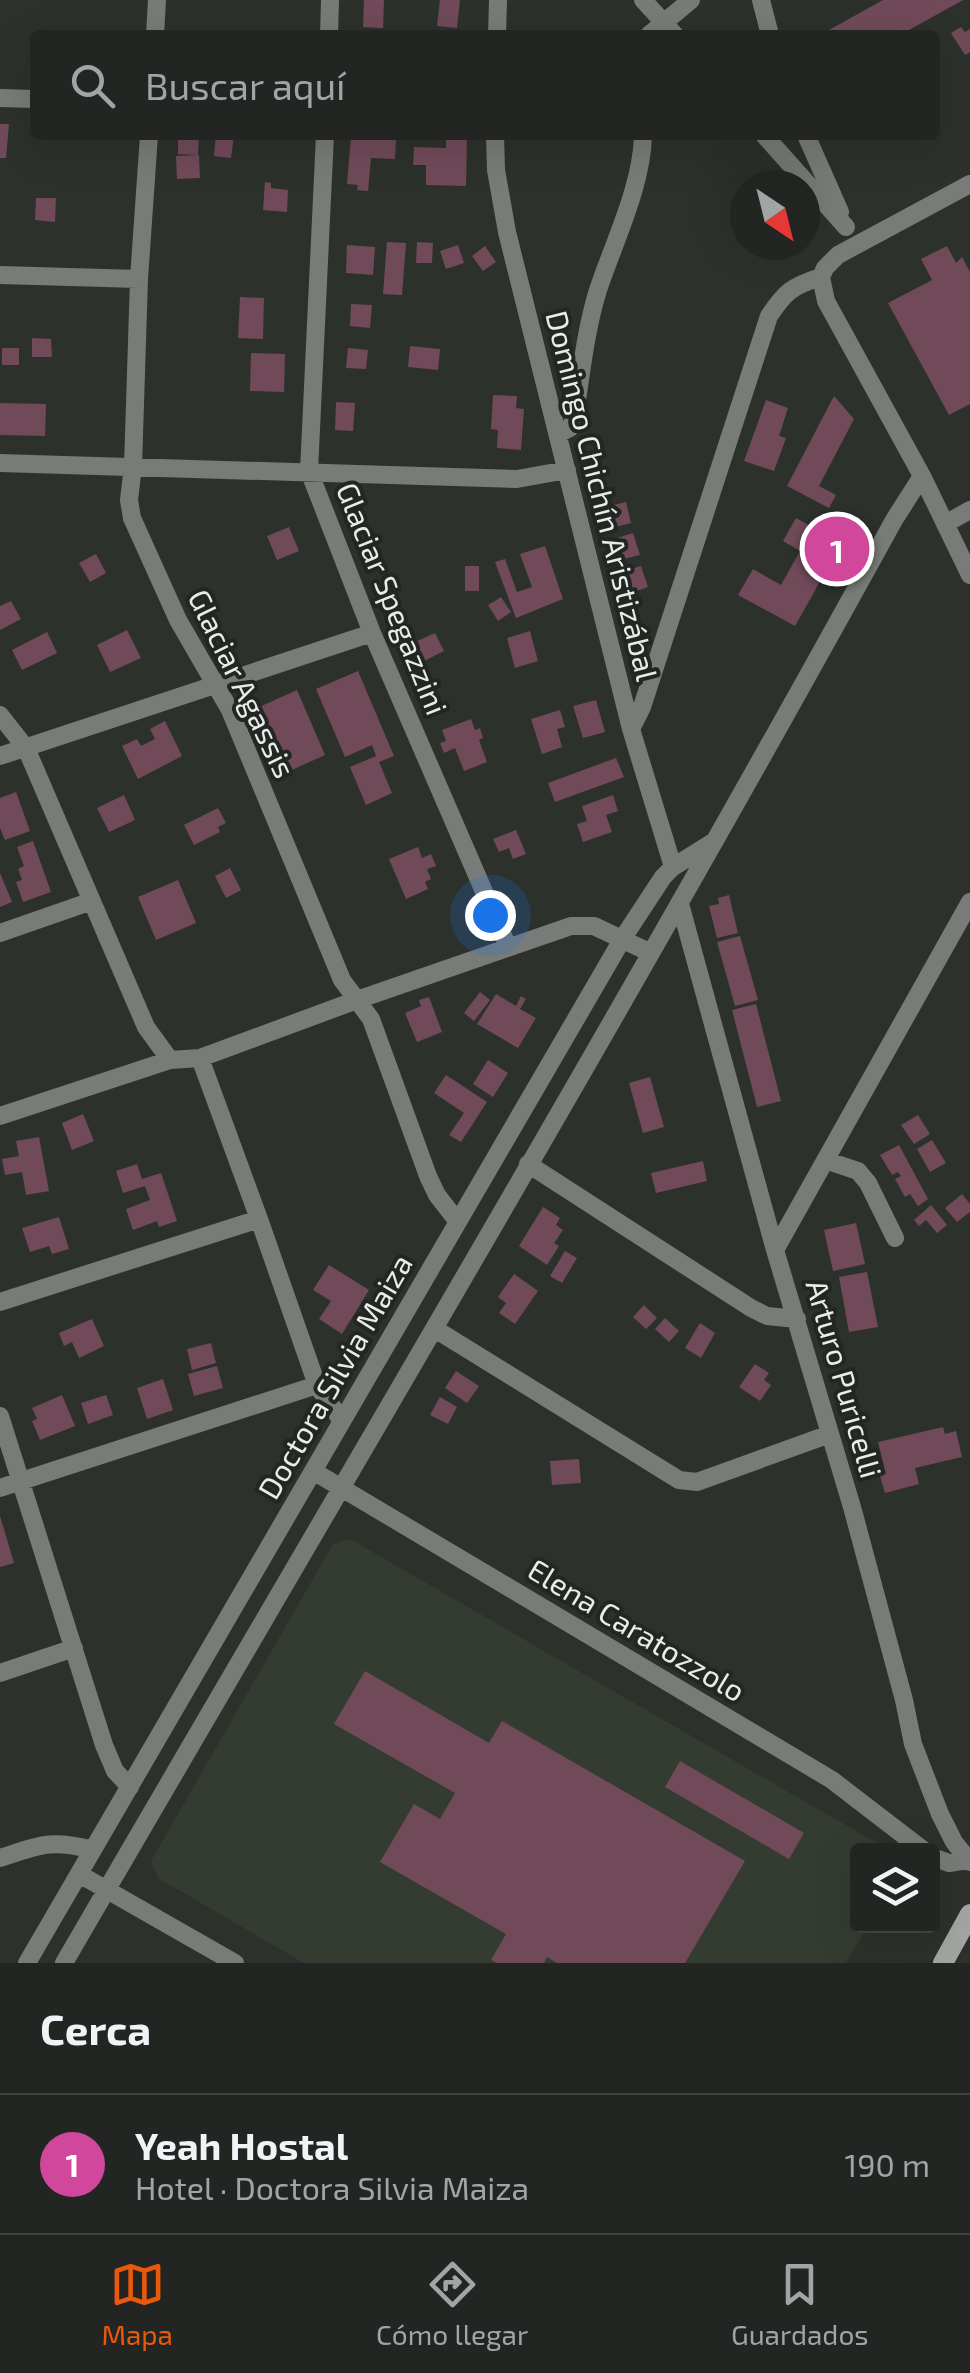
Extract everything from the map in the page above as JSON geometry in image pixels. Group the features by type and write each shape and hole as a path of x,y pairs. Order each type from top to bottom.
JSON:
{"street":[{"path":"155,30 157,0"},
{"path":"329,30 330,0"},
{"path":"497,30 498,0"},
{"path":"642,0 661,30"},
{"path":"663,30 692,0"},
{"path":"761,0 769,30"},
{"path":"0,98 30,99"},
{"name":"Glaciar Agassis","path":"148,140 129,500 132,518 178,620 230,710 342,980 371,1019 428,1176 458,1222"},
{"name":"Glaciar Spegazzini","path":"325,140 309,471 372,633 508,947"},
{"name":"Domingo Chichín Aristizábal","path":"494,140 507,232 631,729 672,866"},
{"path":"558,434 570,428 574,420 586,338 638,172 643,140"},
{"path":"768,140 846,227"},
{"path":"808,140 854,246"},
{"path":"970,184 831,260 821,277 826,301 922,476 970,575"},
{"path":"0,275 139,279"},
{"path":"631,729 642,707 769,316 784,293 821,277"},
{"path":"0,463 518,479 567,470"},
{"name":"Doctora Silvia Maiza","path":"64,1963 435,1329 922,476"},
{"path":"945,524 970,510"},
{"path":"0,756 372,633"},
{"path":"0,715 26,748 146,1027 170,1060"},
{"name":"Doctora Silvia Maiza","path":"27,1963 622,938 672,866 716,841"},
{"path":"0,933 92,901"},
{"path":"776,1250 970,902"},
{"name":"Arturo Puricelli","path":"680,904 872,1579 912,1744 940,1814 968,1861"},
{"path":"0,1116 170,1060 200,1058 571,926 594,926 651,953"},
{"path":"200,1058 317,1385 342,1421"},
{"path":"825,1160 858,1171 868,1182 895,1238"},
{"path":"528,1164 751,1308 767,1316 797,1318"},
{"path":"0,1302 259,1219"},
{"path":"435,1329 679,1480 696,1482 830,1434"},
{"path":"0,1488 317,1385"},
{"path":"0,1416 104,1744 115,1771 130,1787"},
{"name":"Elena Caratozzolo","path":"313,1471 832,1780 914,1843"},
{"path":"0,1673 74,1648"},
{"path":"0,1858 63,1842 93,1850"},
{"path":"940,1860 968,1861"},
{"path":"79,1874 235,1963"},
{"path":"943,1963 970,1914"}],"shaded area":[{"path":"350,1539 877,1843 850,1843 850,1933 864,1933 846,1963 304,1963 158,1878 151,1861 333,1544"}],"building":[{"path":"364,0 384,0 383,28 363,27"},
{"path":"440,0 460,0 457,28 437,26"},
{"path":"883,0 963,0 909,30 829,30"},
{"path":"961,27 965,32 970,29 970,52 965,55 951,33"},
{"path":"0,124 9,124 6,158 0,158"},
{"path":"178,140 199,140 198,155 178,154"},
{"path":"216,140 233,140 231,158 214,156"},
{"path":"351,140 396,140 395,159 371,158 368,191 347,184"},
{"path":"446,140 467,140 466,186 426,185 426,165 413,165 414,147 446,148"},
{"path":"199,155 200,178 177,179 176,156"},
{"path":"265,182 271,183 271,188 288,190 287,212 263,210"},
{"path":"36,198 56,198 55,222 35,220"},
{"path":"387,242 406,243 402,295 383,294"},
{"path":"417,242 433,243 432,263 416,263"},
{"path":"347,245 375,247 373,275 346,273"},
{"path":"458,245 464,263 446,269 440,251"},
{"path":"485,246 496,262 483,271 472,256"},
{"path":"947,246 956,263 962,257 970,272 970,404 949,415 888,303 932,280 921,259"},
{"path":"240,297 264,298 263,339 238,338"},
{"path":"351,304 372,305 370,328 350,326"},
{"path":"32,338 51,339 52,357 32,357"},
{"path":"410,346 440,349 438,370 408,367"},
{"path":"2,348 19,348 19,365 2,365"},
{"path":"348,348 368,350 366,369 346,368"},
{"path":"251,353 285,354 284,392 250,391"},
{"path":"493,395 517,396 516,408 524,409 521,450 497,448 498,430 491,429"},
{"path":"834,396 854,419 819,486 836,495 829,508 787,486"},
{"path":"766,400 788,408 779,436 786,438 774,471 744,461"},
{"path":"336,402 355,403 353,431 335,430"},
{"path":"0,403 46,404 45,436 0,435"},
{"path":"626,502 631,523 615,527 609,506"},
{"path":"796,518 847,546 837,565 831,562 795,626 738,595 753,569 781,585 800,551 783,541"},
{"path":"289,527 299,551 277,560 267,536"},
{"path":"633,533 640,555 623,559 617,538"},
{"path":"545,546 563,599 516,618 495,562 505,559 517,592 532,587 520,554"},
{"path":"96,554 106,573 90,582 79,563"},
{"path":"465,566 479,566 479,591 465,591"},
{"path":"641,566 648,587 631,593 624,571"},
{"path":"501,597 511,612 498,621 488,605"},
{"path":"11,601 21,619 0,630 0,606"},
{"path":"127,630 141,658 110,672 97,645"},
{"path":"530,631 538,661 515,668 507,638"},
{"path":"47,632 57,653 22,670 12,650"},
{"path":"435,633 444,651 424,661 415,642"},
{"path":"358,671 394,756 379,762 392,793 366,805 350,767 376,756 372,745 345,757 316,689"},
{"path":"297,690 325,755 285,773 257,708"},
{"path":"596,700 605,732 583,738 573,706"},
{"path":"560,710 565,727 557,729 562,747 542,754 531,719"},
{"path":"471,719 475,730 480,728 483,738 479,740 487,762 464,771 455,748 444,753 440,743 446,741 442,730"},
{"path":"165,721 182,756 138,779 122,746 137,739 141,746 155,739 150,729"},
{"path":"616,758 624,777 555,802 548,783"},
{"path":"16,792 30,831 5,840 0,828 0,798"},
{"path":"124,795 135,820 109,832 97,808"},
{"path":"613,795 618,811 606,815 612,832 583,842 577,824 587,821 582,806"},
{"path":"218,808 226,823 218,827 220,832 194,845 184,825"},
{"path":"516,830 526,854 513,859 509,848 499,852 493,839"},
{"path":"33,841 51,892 23,902 16,882 22,880 18,869 24,866 17,847"},
{"path":"418,847 422,858 431,854 436,866 427,869 431,879 425,882 428,889 406,899 389,859"},
{"path":"230,868 241,890 226,898 215,876"},
{"path":"0,873 12,902 0,907"},
{"path":"178,880 196,923 156,940 138,897"},
{"path":"729,895 738,933 717,938 709,906 719,904 718,898"},
{"path":"740,936 758,1000 735,1006 717,942"},
{"path":"480,992 490,1000 474,1021 464,1013"},
{"path":"496,994 516,1006 521,996 526,999 520,1009 536,1018 518,1048 477,1024"},
{"path":"429,997 442,1032 417,1042 405,1013 421,1006 419,1000"},
{"path":"756,1004 781,1101 757,1107 732,1010"},
{"path":"488,1060 508,1073 493,1097 473,1084"},
{"path":"446,1075 487,1102 461,1142 449,1135 464,1113 434,1093"},
{"path":"650,1077 664,1127 643,1133 629,1083"},
{"path":"83,1114 94,1141 72,1150 62,1123"},
{"path":"918,1115 930,1134 914,1144 901,1125"},
{"path":"39,1137 49,1191 26,1195 22,1172 5,1175 2,1159 19,1156 16,1141"},
{"path":"932,1140 946,1163 930,1172 917,1149"},
{"path":"899,1145 928,1199 918,1206 910,1194 905,1197 895,1179 901,1176 898,1172 892,1175 880,1155"},
{"path":"703,1161 707,1181 656,1193 651,1173"},
{"path":"137,1164 142,1179 161,1173 177,1221 159,1227 157,1221 133,1230 126,1209 150,1200 145,1186 123,1193 116,1171"},
{"path":"962,1194 970,1204 970,1212 957,1222 945,1208"},
{"path":"931,1205 947,1225 937,1233 926,1220 919,1226 914,1220"},
{"path":"543,1207 560,1218 556,1225 563,1230 554,1243 559,1246 547,1265 519,1246"},
{"path":"59,1217 69,1249 52,1254 49,1246 30,1252 22,1228"},
{"path":"856,1223 865,1264 833,1271 824,1230"},
{"path":"565,1251 577,1258 562,1283 550,1276"},
{"path":"329,1265 369,1290 342,1334 319,1319 331,1301 313,1290"},
{"path":"867,1272 878,1327 849,1332 839,1277"},
{"path":"514,1274 538,1291 515,1324 499,1313 506,1303 498,1297"},
{"path":"644,1305 657,1318 646,1329 633,1317"},
{"path":"665,1318 679,1331 669,1342 655,1329"},
{"path":"92,1319 104,1346 79,1358 72,1342 64,1346 59,1333"},
{"path":"700,1323 715,1333 701,1358 685,1348"},
{"path":"211,1343 216,1363 192,1370 187,1349"},
{"path":"755,1364 769,1373 764,1380 771,1385 760,1401 739,1387"},
{"path":"217,1366 223,1388 194,1396 188,1374"},
{"path":"456,1371 479,1386 467,1403 445,1388"},
{"path":"163,1379 173,1410 147,1419 137,1388"},
{"path":"62,1395 75,1426 40,1440 32,1421 37,1419 32,1408"},
{"path":"106,1395 113,1415 88,1424 81,1403"},
{"path":"440,1397 457,1407 448,1424 430,1415"},
{"path":"943,1427 945,1434 956,1431 962,1457 915,1468 919,1484 885,1493 880,1476 886,1474 878,1442"},
{"path":"579,1459 581,1483 552,1485 550,1461"},
{"path":"0,1516 14,1563 0,1567"},
{"path":"365,1671 489,1743 502,1721 745,1861 685,1963 557,1963 547,1957 544,1963 497,1963 491,1960 506,1934 380,1862 414,1804 440,1819 455,1793 334,1724"},
{"path":"680,1761 804,1833 789,1859 665,1787"}],"place":[{"name":"Yeah Hostal","path":"837,549"}]}
